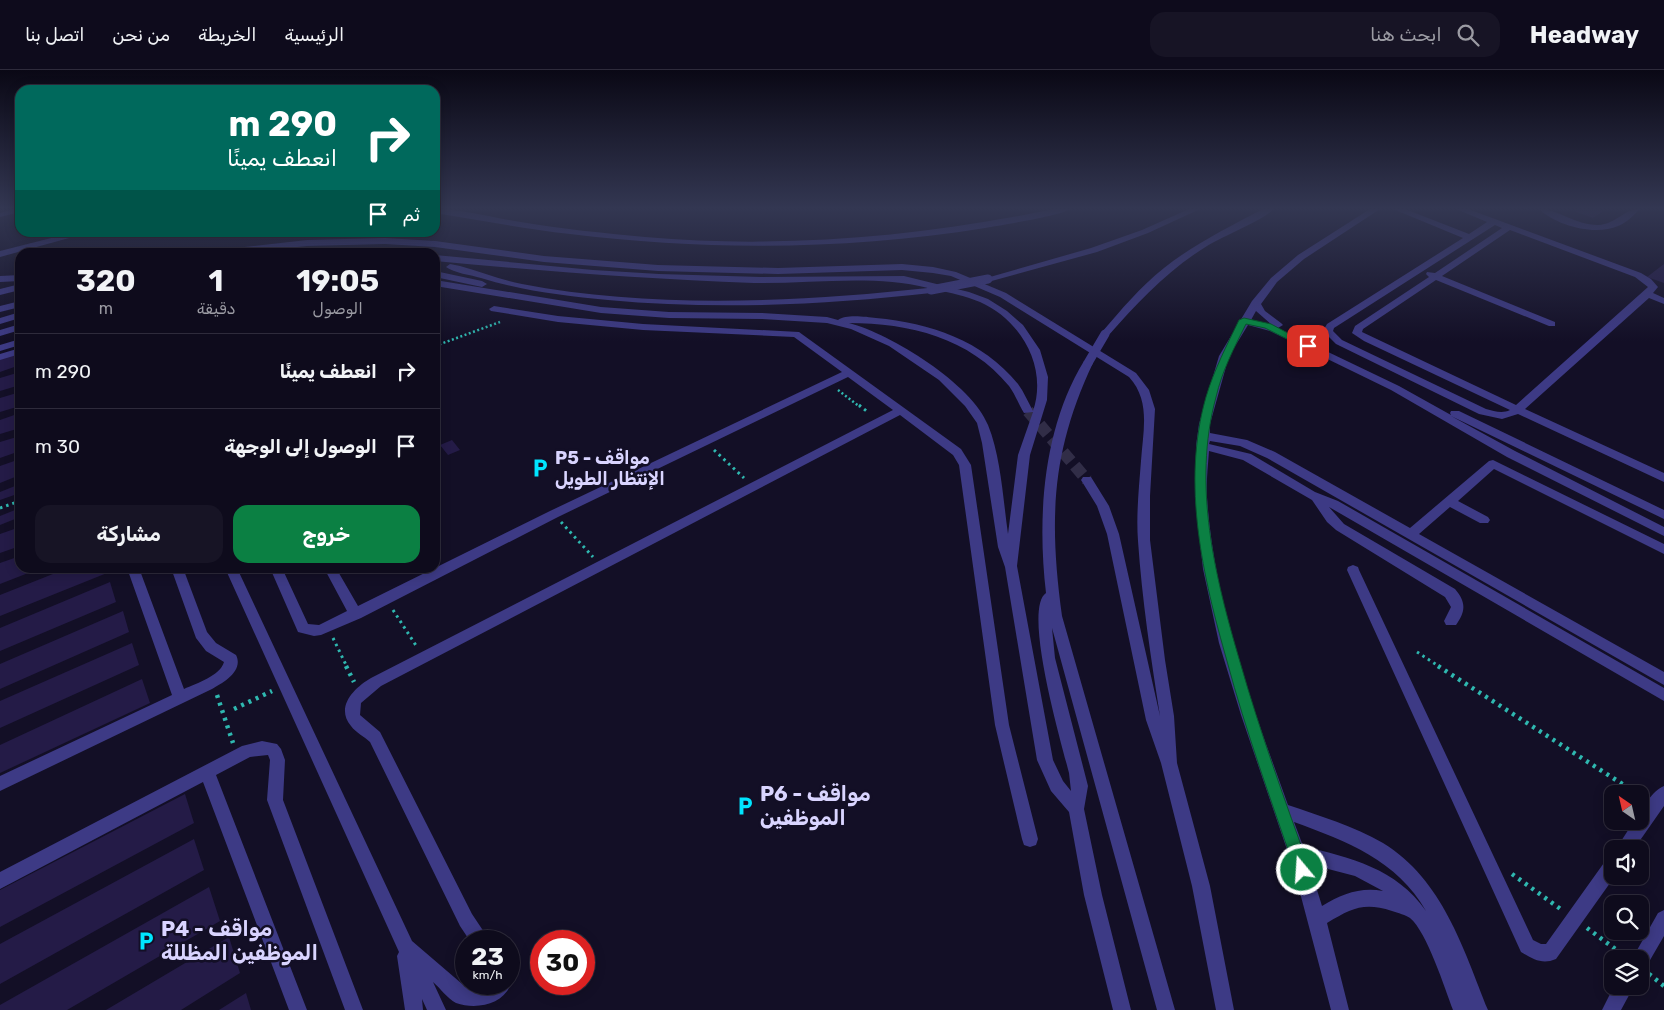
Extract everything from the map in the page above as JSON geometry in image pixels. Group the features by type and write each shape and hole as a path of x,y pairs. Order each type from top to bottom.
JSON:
{"street":[{"path":"495,253 544,260 658,268 778,271 912,268 953,274 1003,295 1122,367 1136,379 1147,397 1150,409 1144,496 1144,540 1158,660 1167,716 1168,762"},
{"path":"440,275 488,285 624,299 732,303 843,300 931,290 988,279 1088,253"},
{"path":"1166,1010 1055,616 1047,535 1052,468 1066,411 1088,363 1105,334 1134,301 1173,265 1191,253"},
{"path":"1305,253 1294,261 1256,303 1244,320 1228,350 1216,381 1203,441 1202,513 1214,594 1252,728 1318,918 1340,1010"},
{"path":"1444,253 1330,326 1329,334 1339,342 1483,412 1502,416 1512,414 1653,290 1652,284 1638,275 1579,253"},
{"path":"1470,253 1358,328 1357,333 1364,338 1664,478"},
{"path":"440,258 593,273 659,277 761,280 904,279 966,294 985,301 1004,313 1020,327 1035,350 1043,377 1042,400 1024,455 1017,501 1011,567"},
{"path":"440,265 529,288"},
{"path":"1419,269 1552,324"},
{"path":"0,280 15,278"},
{"path":"440,284 545,303 609,311 892,322 953,339 982,355 1016,386 1028,411"},
{"path":"0,292 15,288"},
{"path":"440,291 461,288"},
{"path":"1648,294 1664,300"},
{"path":"1256,303 1262,313 1280,327 1664,515"},
{"path":"0,309 15,305"},
{"path":"494,309 522,314 643,327 796,334 950,445 962,458 965,465 1002,725 1030,838"},
{"path":"0,321 15,316"},
{"path":"827,320 873,334 908,352 944,378 976,413 988,443 1004,547 1011,567 1045,760 1058,786 1076,810"},
{"path":"1244,320 1268,326 1394,388 1511,454 1664,532"},
{"path":"0,333 15,328"},
{"path":"0,348 15,344"},
{"path":"0,357 15,352"},
{"path":"440,571 554,514 849,373"},
{"path":"473,930 466,920 375,737 353,718 352,710 360,694 376,682 901,410"},
{"path":"1203,441 1233,440 1262,450 1664,679"},
{"path":"1203,441 1247,457 1317,498 1334,504 1664,695"},
{"path":"1410,535 1493,464 1664,549"},
{"path":"1087,480 1103,506 1113,534 1153,720 1168,762 1213,940 1225,1010"},
{"path":"1317,498 1331,519 1340,527 1450,593 1459,606 1459,610 1450,621"},
{"path":"1449,501 1484,520"},
{"path":"1353,570 1527,946 1539,953 1550,953 1604,877"},
{"path":"135,573 180,697"},
{"path":"0,784 213,682 225,674 229,669 231,659 211,647 201,634 179,573"},
{"path":"233,573 404,944 437,1010"},
{"path":"278,573 303,628 314,631 328,627 356,614 436,573"},
{"path":"333,573 356,614"},
{"path":"1051,587 1044,621 1048,658 1080,786 1076,810 1093,895 1122,1010"},
{"path":"0,881 208,774 237,757 252,750 267,748 279,756 279,764 274,782 275,800 354,1010"},
{"path":"208,774 298,1010"},
{"path":"1630,840 1664,793"},
{"path":"1282,810 1370,845 1395,861 1417,882 1440,914 1479,1010"},
{"path":"1297,853 1357,868 1390,887 1418,913 1437,943 1462,1010"},
{"path":"1318,918 1348,900 1362,897 1387,900 1418,913"},
{"path":"1649,953 1664,919"},
{"path":"404,944 455,990"},
{"path":"404,944 414,1010"},
{"path":"461,995 478,1001 490,995"},
{"path":"1611,1010 1620,995"}],"path":[{"path":"440,344 522,314"},
{"path":"828,382 880,421"},
{"path":"705,441 753,487"},
{"path":"0,508 15,503"},
{"path":"554,514 602,566"},
{"path":"386,598 424,658"},
{"path":"328,627 360,694"},
{"path":"1417,652 1624,785"},
{"path":"213,682 237,757"},
{"path":"234,709 286,684"},
{"path":"1649,972 1664,986"}],"building":[{"path":"1664,264 1664,283 1647,277"},
{"path":"15,354 15,367 0,372 0,359"},
{"path":"15,374 15,386 0,391 0,378"},
{"path":"15,394 15,408 0,412 0,398"},
{"path":"15,415 15,430 0,434 0,420"},
{"path":"15,438 15,453 0,458 0,442"},
{"path":"452,440 460,450 448,455 440,445"},
{"path":"15,461 15,477 0,483 0,466"},
{"path":"15,486 15,495 0,500 0,492"},
{"path":"15,510 15,519 0,525 0,516"},
{"path":"15,529 15,548 0,553 0,534"},
{"path":"15,558 15,573 28,573 0,584 0,563"},
{"path":"55,573 107,573 0,616 0,595"},
{"path":"110,582 116,602 0,651 0,628"},
{"path":"123,611 129,632 0,689 0,664"},
{"path":"132,643 139,665 0,728 0,701"},
{"path":"142,679 150,703 0,773 0,745"},
{"path":"185,794 194,823 0,927 0,890"},
{"path":"194,839 204,870 0,984 0,944"},
{"path":"209,887 220,921 67,1010 0,1010 0,1005"},
{"path":"229,937 240,973 181,1010 106,1010"},
{"path":"246,993 251,1010 219,1010"}],"tunnel":[{"path":"1028,411 1087,480"}],"place":[{"name":"P5 - مواقف الإنتظار الطويل","path":"540,468"},
{"name":"P6 - مواقف الموظفين","path":"745,806"},
{"name":"P4 - مواقف الموظفين المظللة","path":"146,941"}],"route":[{"path":"1302,870 1252,728 1214,594 1204,538 1201,467 1210,398 1221,365 1244,320 1268,326 1308,346"}]}
